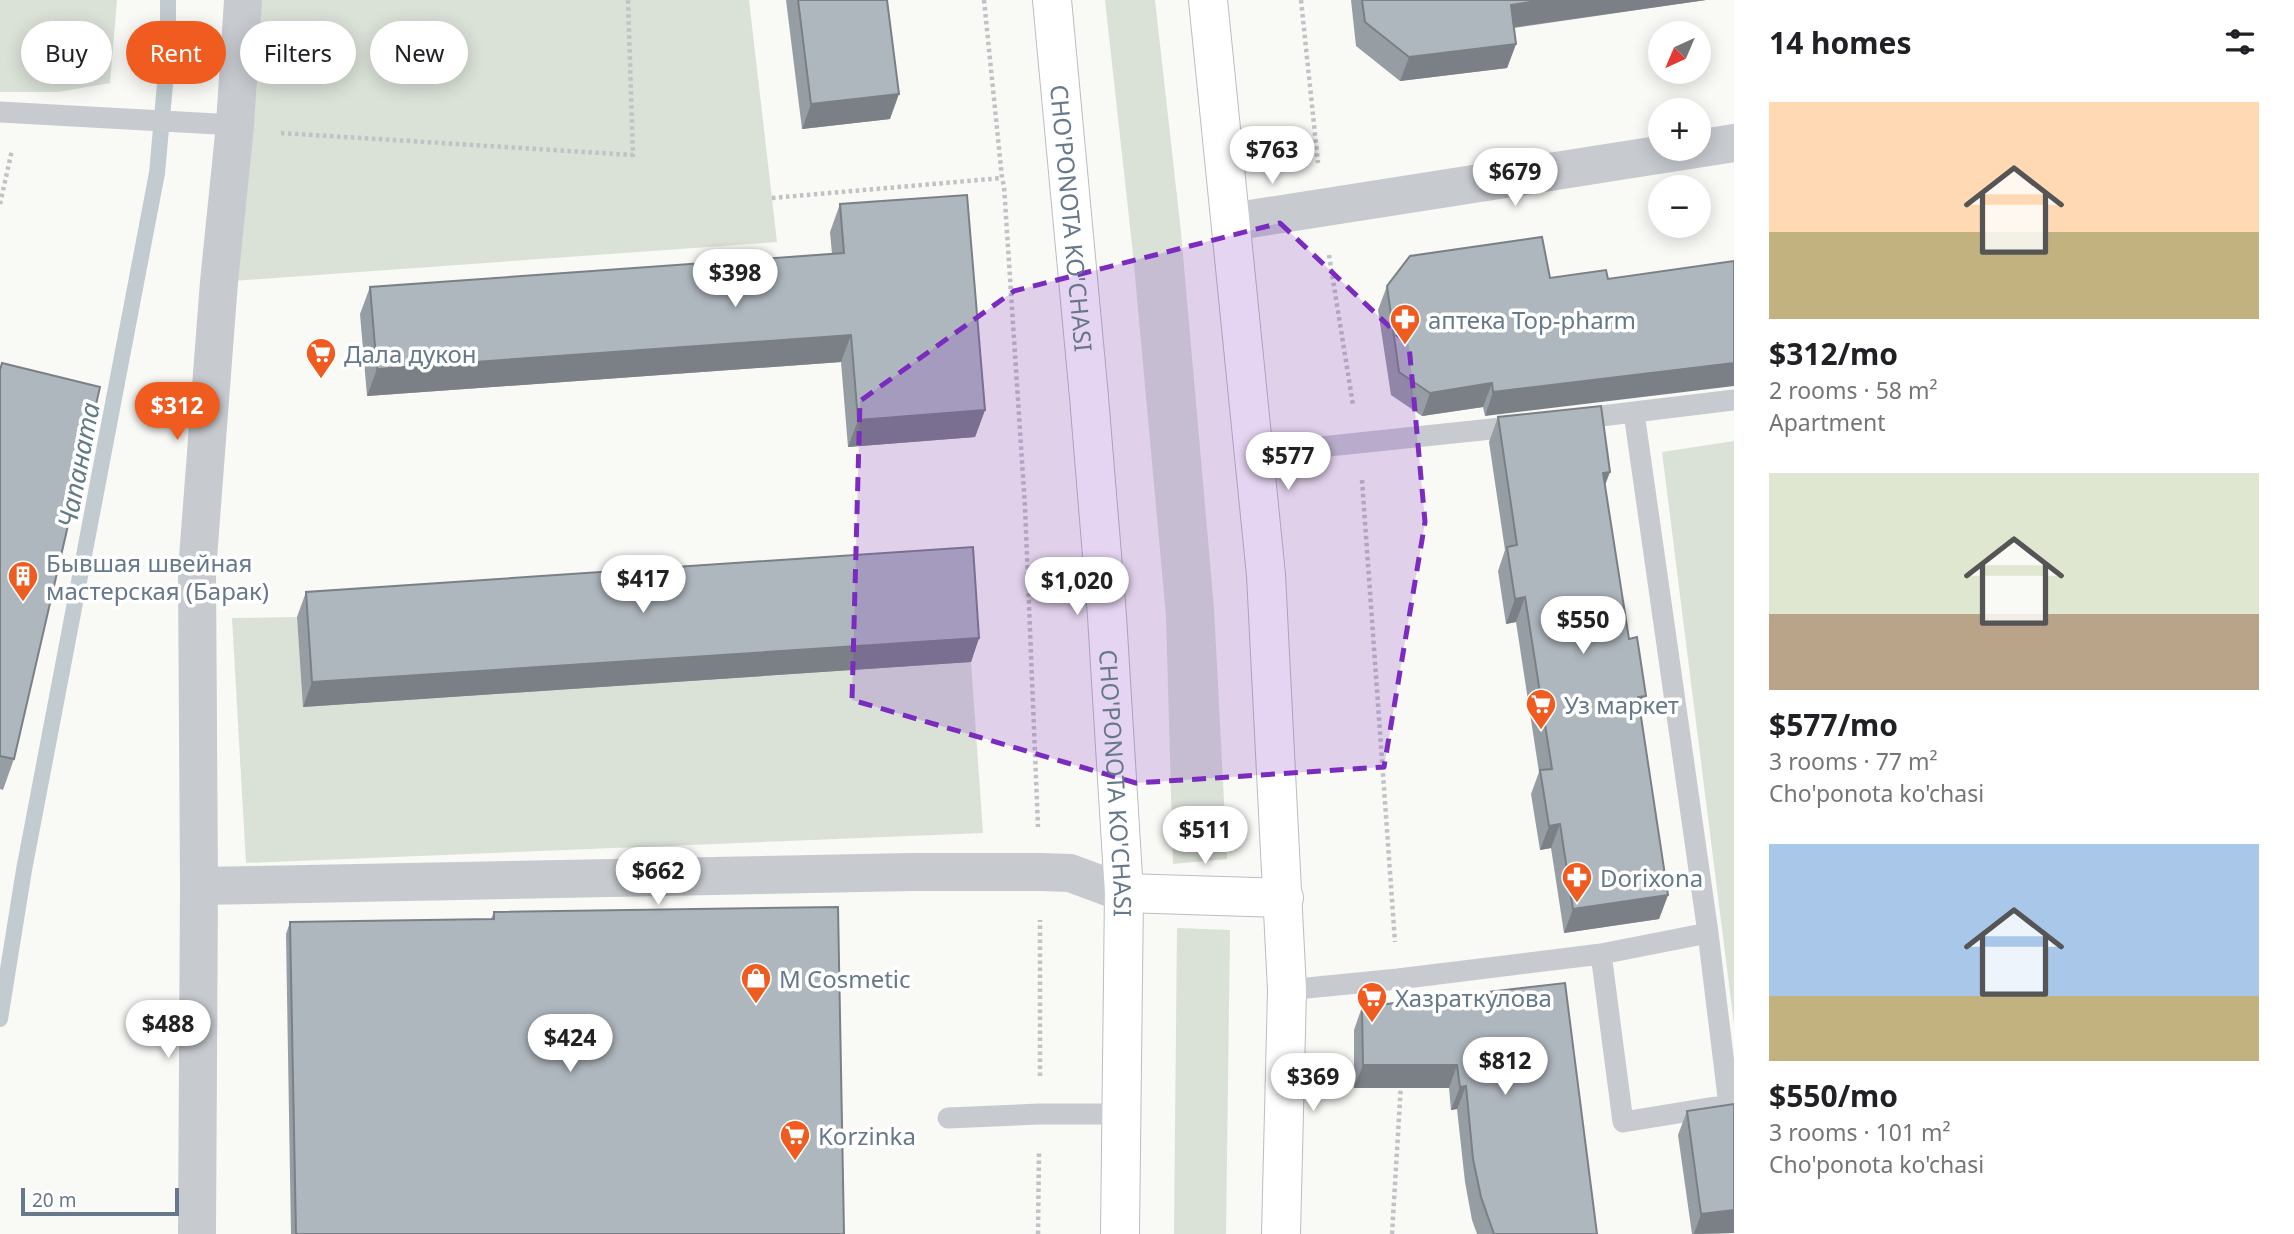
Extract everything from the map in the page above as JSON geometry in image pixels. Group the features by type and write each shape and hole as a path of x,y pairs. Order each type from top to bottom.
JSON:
{"main road":[{"name":"CHO'PONOTA KO'CHASI","path":"1052,0 1091,411 1124,893 1120,1234"},
{"path":"1208,0 1266,575 1287,990 1281,1234"},
{"path":"1124,893 1284,898"}],"street":[{"path":"197,1234 197,571 219,282 236,125 243,0"},
{"path":"1231,222 1734,143"},
{"path":"199,886 912,872 1040,872 1070,873 1124,893"}],"lane":[{"path":"10,113 236,125"},
{"path":"1254,454 1734,400"},
{"path":"1601,954 1623,1122 1732,1105 1634,413"},
{"path":"1287,990 1601,954 1708,933"},
{"path":"948,1118 1122,1114"}],"path":[{"path":"236,125 271,133 633,155 628,0"},
{"path":"984,0 1005,200 1025,507 1040,872 1038,1234"},
{"path":"0,204 10,113"},
{"path":"772,198 1002,178"},
{"path":"1359,444 1398,979"},
{"path":"1392,1234 1402,1078"}],"highlighted area":[{"path":"1280,223 1409,345 1425,522 1384,767 1136,783 852,700 860,401 1014,291"}],"shaded area":[{"path":"0,0 117,0 112,59 112,21 21,21 21,84 104,84 58,92 0,92"},
{"path":"243,0 749,0 777,242 219,282 240,35 240,84 356,84 356,21 241,21"},
{"path":"1105,0 1155,0 1181,232 1214,608 1227,859 1173,864 1166,616 1133,254"},
{"path":"1734,441 1734,1024 1662,452"},
{"path":"297,617 304,707 971,662 983,833 246,863 232,618"},
{"path":"1177,928 1230,930 1226,1234 1174,1234"}],"building":[{"path":"798,0 887,0 899,94 811,104"},
{"path":"1362,0 1544,0 1511,5 1516,44 1409,57 1365,22"},
{"path":"967,195 985,410 858,420 851,335 377,369 370,287 844,253 840,204"},
{"path":"1542,237 1550,278 1606,270 1608,279 1734,261 1734,363 1493,392 1492,383 1430,393 1399,372 1387,286 1410,256"},
{"name":"Бывшая швейная мастерская (Барак)","path":"2,363 100,387 14,759 0,756"},
{"path":"1601,406 1610,472 1603,473 1629,639 1637,637 1646,696 1638,697 1668,895 1573,909 1560,824 1549,826 1540,770 1552,769 1525,597 1515,599 1507,547 1517,545 1498,417"},
{"path":"973,547 979,638 312,682 306,592"},
{"path":"838,907 844,1234 296,1234 290,922 494,919 494,912"},
{"path":"1565,983 1597,1234 1494,1234 1481,1197 1473,1159 1466,1086 1460,1087 1457,1065 1363,1065 1362,1007"},
{"path":"1734,1104 1734,1210 1701,1214 1687,1111"}],"waterway":[{"name":"Чапаната","path":"0,1019 24,870 157,173 168,51 168,0"}],"place":[{"name":"аптека Top-pharm","path":"1405,346"},
{"name":"Дала дукон","path":"321,380"},
{"name":"Бывшая швейная мастерская (Барак)","path":"23,603"},
{"name":"Уз маркет","path":"1541,731"},
{"name":"Dorixona","path":"1577,904"},
{"name":"M Cosmetic","path":"756,1005"},
{"name":"Хазраткулова","path":"1372,1024"},
{"name":"Korzinka","path":"795,1162"}]}
